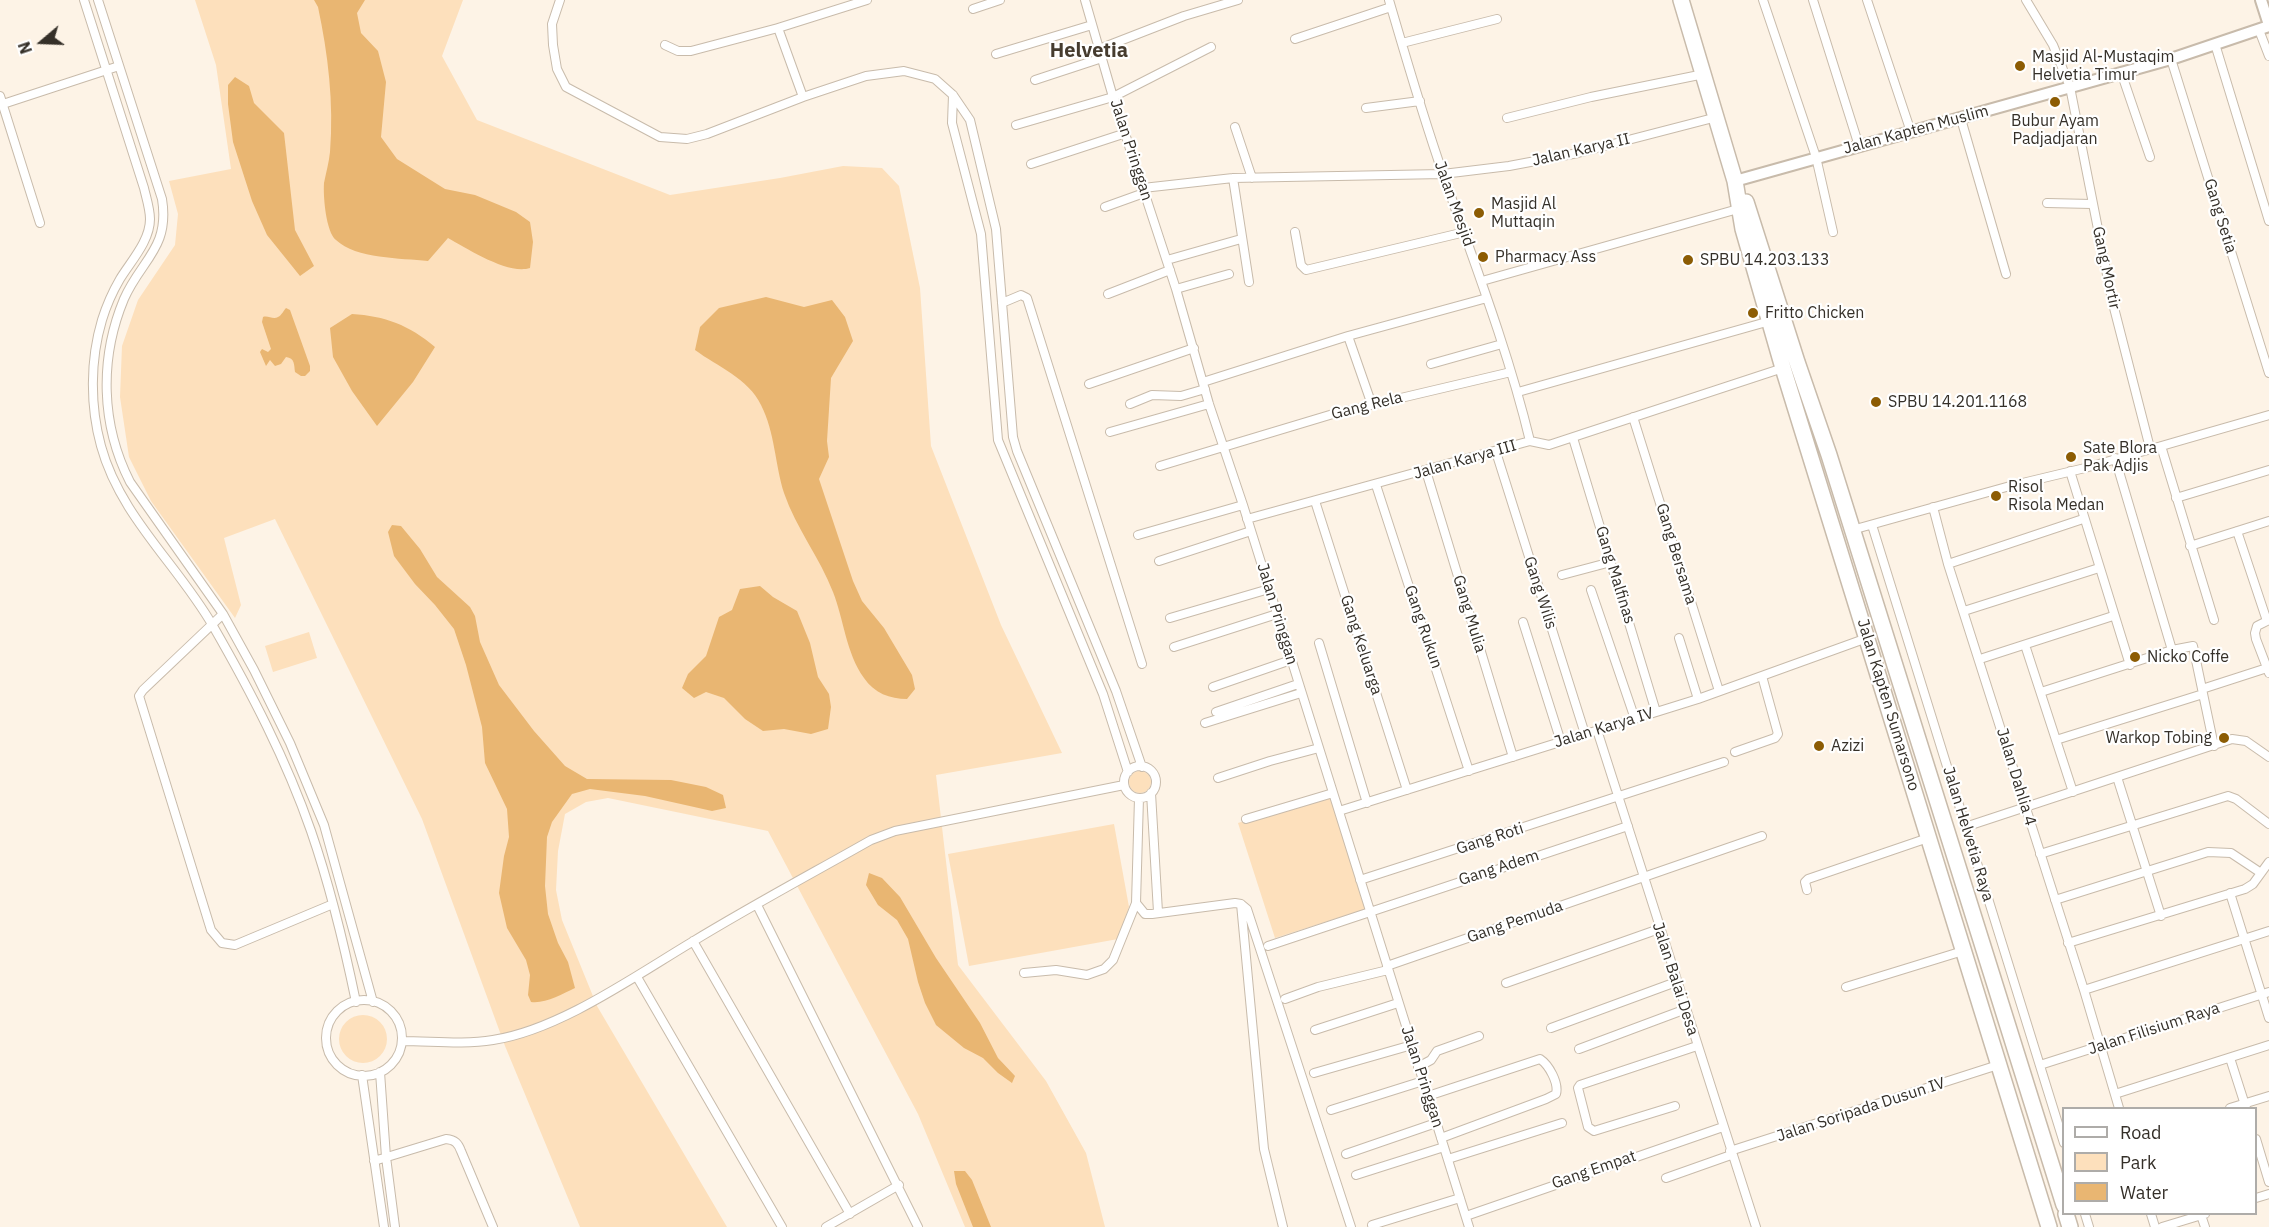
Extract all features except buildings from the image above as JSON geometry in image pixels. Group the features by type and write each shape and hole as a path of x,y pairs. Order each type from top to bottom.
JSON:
{"highway":[{"name":"Jalan Kapten Sumarsono","path":"1681,0 1735,181 1738,209 1783,368 1963,951 1994,1066 2049,1227"},
{"name":"Jalan Kapten Sumarsono","path":"1735,181 1743,191 1829,455 2062,1199"},
{"path":"2028,1162 2048,1155"}],"street":[{"path":"84,0 144,188 150,219 146,238 119,280 102,320 94,367 96,418 101,447 124,500 212,624 262,715 283,759 311,831 333,904 344,942 356,1002"},
{"path":"98,0 162,199 164,215 163,230 156,249 124,298 111,342 105,378 108,414 122,466 130,482 223,614 290,743 324,825 373,1002"},
{"path":"560,0 552,24 553,45 557,69 566,87 660,137 687,139 707,134 803,97 866,76 904,71 935,79 953,95 970,120 996,229 1013,437 1116,691 1142,767 1150,771 1155,779 1151,793 1158,912"},
{"path":"665,45 678,51 691,51 778,28 867,0"},
{"path":"973,9 1000,0"},
{"name":"Jalan Pringgan","path":"1085,0 1113,97 1176,289 1209,404 1243,505 1469,1227"},
{"path":"1100,49 1184,16 1238,0"},
{"path":"1763,0 1816,157 1833,232"},
{"path":"1813,0 1858,146"},
{"path":"1867,0 1911,132"},
{"path":"2026,0 2053,45 2070,87"},
{"path":"2261,0 2269,56"},
{"path":"1295,39 1390,3"},
{"name":"Jalan Mesjid","path":"1390,3 1443,174 1482,281 1518,392 1530,441"},
{"path":"1402,43 1497,19"},
{"path":"996,54 1092,25"},
{"name":"Jalan Kapten Muslim","path":"1735,181 2171,59 2266,27"},
{"path":"778,28 803,97"},
{"path":"2215,44 2269,221"},
{"path":"1016,125 1113,97 1211,47"},
{"path":"1035,80 1102,58"},
{"name":"Gang Setia","path":"2171,59 2269,373"},
{"path":"40,223 1,100 119,66"},
{"path":"2121,72 2150,157"},
{"path":"1507,118 1591,97 1704,74"},
{"name":"Gang Mortir","path":"2070,87 2112,300 2150,448"},
{"path":"953,95 952,123 981,234 998,440 1103,694 1128,772 1124,785 1129,794 1139,798 1151,793"},
{"path":"1366,108 1420,101"},
{"name":"Jalan Karya II","path":"1106,207 1144,191 1233,178 1443,174 1509,166 1578,153 1717,117"},
{"path":"1961,119 2006,274"},
{"path":"1235,127 1252,178"},
{"path":"1032,164 1126,133"},
{"path":"1233,178 1249,282"},
{"path":"2047,203 2092,204"},
{"path":"1482,281 1738,209"},
{"path":"1295,232 1301,265 1306,270 1465,232"},
{"path":"1167,260 1241,238"},
{"path":"1108,294 1170,270"},
{"path":"1176,289 1229,274"},
{"path":"1002,303 1021,295 1028,298 1142,664"},
{"path":"1130,404 1152,395 1181,396 1204,385 1348,336 1487,298"},
{"path":"1518,392 1770,321"},
{"path":"1348,336 1372,405"},
{"path":"1431,364 1502,344"},
{"path":"1089,384 1194,348"},
{"path":"993,358 1007,359"},
{"name":"Jalan Karya III","path":"1247,519 1530,441 1549,444 1573,438 1783,368"},
{"name":"Gang Rela","path":"1160,466 1333,414 1511,372"},
{"path":"1110,432 1209,404"},
{"path":"1852,530 2269,415"},
{"name":"Gang Bersama","path":"1633,417 1719,691"},
{"name":"Gang Malfinas","path":"1573,438 1656,712"},
{"path":"2161,446 2214,620"},
{"name":"Gang Wilis","path":"1496,452 1585,734"},
{"path":"2115,458 2172,650"},
{"name":"Gang Mulia","path":"1426,471 1513,757"},
{"path":"2070,471 2098,568 2130,665"},
{"path":"2176,498 2268,473"},
{"name":"Gang Rukun","path":"1376,485 1469,771"},
{"name":"Gang Keluarga","path":"1315,501 1407,790"},
{"path":"1138,535 1243,505"},
{"name":"Jalan Dahlia 4","path":"1933,507 1948,564 1980,659 2119,1107"},
{"path":"1948,564 2083,519"},
{"path":"2190,546 2269,521"},
{"name":"Jalan Helvetia Raya","path":"1872,525 2062,1136"},
{"path":"1159,561 1251,531"},
{"path":"2056,740 2268,671 2255,633 2257,626 2268,620 2237,531"},
{"path":"1562,575 1611,562"},
{"path":"1052,571 1064,565"},
{"path":"1964,611 2098,568"},
{"path":"1170,618 1269,589"},
{"path":"1591,590 1635,719"},
{"path":"223,614 139,696 211,930 222,943 235,945 333,904"},
{"path":"1174,647 1277,614"},
{"path":"1980,659 2114,616"},
{"path":"1523,622 1561,742"},
{"path":"1679,638 1698,699"},
{"name":"Jalan Karya IV","path":"1339,811 1698,699 1867,638"},
{"path":"1318,643 1367,802"},
{"path":"2025,645 2073,792"},
{"path":"2041,692 2172,650 2193,646 2214,746"},
{"path":"1213,687 1291,660"},
{"path":"1735,752 1775,738 1778,734 1762,676"},
{"path":"1216,712 1298,684"},
{"path":"1205,723 1301,693"},
{"name":"Jalan Balai Desa","path":"1597,730 1756,1227"},
{"path":"1965,827 2232,739 2240,739 2269,757"},
{"path":"1218,778 1319,748"},
{"name":"Gang Roti","path":"1360,880 1724,762"},
{"path":"1128,772 1142,767"},
{"path":"2117,777 2161,916"},
{"path":"402,1041 494,1040 547,1024 637,977 693,941 871,840 895,831 1124,785"},
{"path":"1246,819 1333,793"},
{"path":"2040,854 2228,796 2236,799 2269,824"},
{"path":"1024,973 1056,970 1087,975 1104,969 1113,960 1136,903 1139,798"},
{"name":"Gang Adem","path":"1268,946 1370,910 1628,826"},
{"name":"Gang Pemuda","path":"1285,999 1318,987 1388,968 1762,836"},
{"path":"1807,890 1805,882 1808,879 1928,838"},
{"path":"2055,900 2208,852 2231,853 2261,873"},
{"path":"2068,944 2249,887 2269,862"},
{"path":"2230,893 2244,940 2265,993 2269,1018"},
{"path":"1136,903 1145,914 1241,904"},
{"path":"1241,904 1264,1149 1283,1227"},
{"path":"1241,904 1250,916 1351,1227"},
{"path":"758,905 918,1227"},
{"path":"1506,983 1659,929"},
{"path":"2084,990 2269,931"},
{"path":"693,941 850,1214"},
{"path":"1846,987 1963,951"},
{"path":"637,977 782,1227"},
{"path":"1551,1028 1676,982"},
{"name":"Jalan Filisium Raya","path":"2040,1065 2265,993"},
{"path":"356,1002 373,1002 383,1006 392,1014 400,1029 402,1041 397,1057 390,1066 380,1072 350,1074 335,1062 329,1051 326,1039 328,1026 334,1015 343,1006 356,1002"},
{"path":"1315,1030 1398,1003"},
{"path":"1579,1049 1686,1009"},
{"path":"1418,1067 1431,1060 1437,1051 1479,1036"},
{"path":"1314,1073 1412,1045"},
{"path":"2115,1094 2269,1045"},
{"path":"1675,1106 1594,1131 1588,1128 1578,1088 1580,1085 1697,1046"},
{"path":"2230,1058 2245,1106 2269,1096"},
{"path":"1428,1096 1540,1059 1548,1066 1557,1089 1556,1094 1546,1099 1441,1138"},
{"name":"Jalan Soripada Dusun IV","path":"1666,1178 1731,1153 1994,1066"},
{"path":"380,1072 386,1157 395,1227"},
{"path":"362,1075 384,1227"},
{"path":"1331,1110 1423,1081"},
{"path":"1448,1159 1562,1123"},
{"path":"1346,1154 1436,1124"},
{"name":"Gang Empat","path":"1466,1215 1723,1126"},
{"path":"374,1161 446,1139 456,1142 493,1227"},
{"path":"1356,1175 1444,1147"},
{"path":"2257,1149 2269,1182"},
{"path":"826,1227 899,1185"},
{"path":"1372,1225 1460,1198"},
{"path":"2162,1227 2200,1215"}],"green space":[{"path":"195,0 463,0 442,56 477,120 670,195 843,166 882,168 899,186 920,288 931,446 1001,625 1062,753 936,775 958,965 1046,1081 1086,1153 1105,1227 965,1227 918,1114 768,831 608,798 586,802 565,814 558,851 556,890 562,920 597,1006 727,1227 580,1227 505,1046 422,819 275,519 224,538 241,605 235,618 151,501 129,457 120,397 122,346 138,300 175,245 178,214 169,181 231,169 216,65"},
{"path":"309,632 317,658 273,672 265,646"},
{"path":"1140,771 1148,774 1151,782 1148,790 1140,793 1132,790 1129,782 1132,774"},
{"path":"1329,794 1366,909 1275,938 1238,823"},
{"path":"1114,824 1129,907 1118,939 969,966 948,854"},
{"path":"363,1015 380,1022 387,1039 380,1056 363,1063 346,1056 339,1039 346,1022"}],"water":[{"path":"314,0 365,0 357,13 361,33 378,51 386,82 381,137 397,159 445,189 475,195 516,212 530,222 533,242 530,268 511,268 500,264 448,238 428,261 367,254 355,251 336,240 330,230 326,213 324,189 331,134 329,79 322,25"},
{"path":"235,77 249,86 254,103 284,133 295,230 314,266 300,276 267,235 252,201 233,142 228,85"},
{"path":"766,297 804,307 832,300 845,317 853,341 831,378 827,441 829,457 819,479 853,581 862,601 884,628 912,675 915,689 907,699 895,698 878,691 868,683 853,658 833,592 784,493 772,437 761,405 740,380 695,350 700,327 719,308"},
{"path":"286,308 290,310 310,366 310,371 305,376 295,372 294,362 286,357 281,364 275,366 270,360 266,366 260,352 262,349 268,352 271,349 262,322 263,317 276,318"},
{"path":"352,314 396,323 416,333 435,347 413,382 377,426 352,391 333,357 330,328"},
{"path":"392,525 401,526 420,549 437,577 470,607 475,616 480,642 499,685 534,731 565,766 587,779 671,780 706,787 723,795 726,808 712,811 645,796 590,789 572,794 552,822 547,837 545,886 548,914 558,943 568,962 575,988 548,1000 531,1002 528,995 530,975 526,960 507,928 499,893 509,837 507,809 485,763 482,727 466,665 454,629 394,556 388,532"},
{"path":"760,586 773,597 797,611 810,643 818,677 829,694 831,707 828,729 811,734 784,729 763,731 745,719 724,698 706,692 694,698 682,688 688,674 706,656 719,617 732,610 740,589"},
{"path":"869,873 882,878 900,897 936,958 980,1023 998,1058 1015,1076 1012,1083 983,1058 964,1048 936,1025 918,982 908,939 897,920 878,905 866,885"},
{"path":"954,1171 965,1171 972,1180 991,1227 973,1227 956,1184"}],"place":[{"name":"Masjid Al-Mustaqim Helvetia Timur","path":"2020,66"},
{"name":"Bubur Ayam Padjadjaran","path":"2055,102"},
{"name":"Masjid Al Muttaqin","path":"1479,213"},
{"name":"Pharmacy Ass","path":"1483,257"},
{"name":"SPBU 14.203.133","path":"1688,260"},
{"name":"Fritto Chicken","path":"1753,313"},
{"name":"SPBU 14.201.1168","path":"1876,402"},
{"name":"Sate Blora Pak Adjis","path":"2071,457"},
{"name":"Risol Risola Medan","path":"1996,496"},
{"name":"Nicko Coffe","path":"2135,657"},
{"name":"Warkop Tobing","path":"2224,738"},
{"name":"Azizi","path":"1819,746"}],"district":[{"name":"Helvetia","path":"1089,51"}]}
